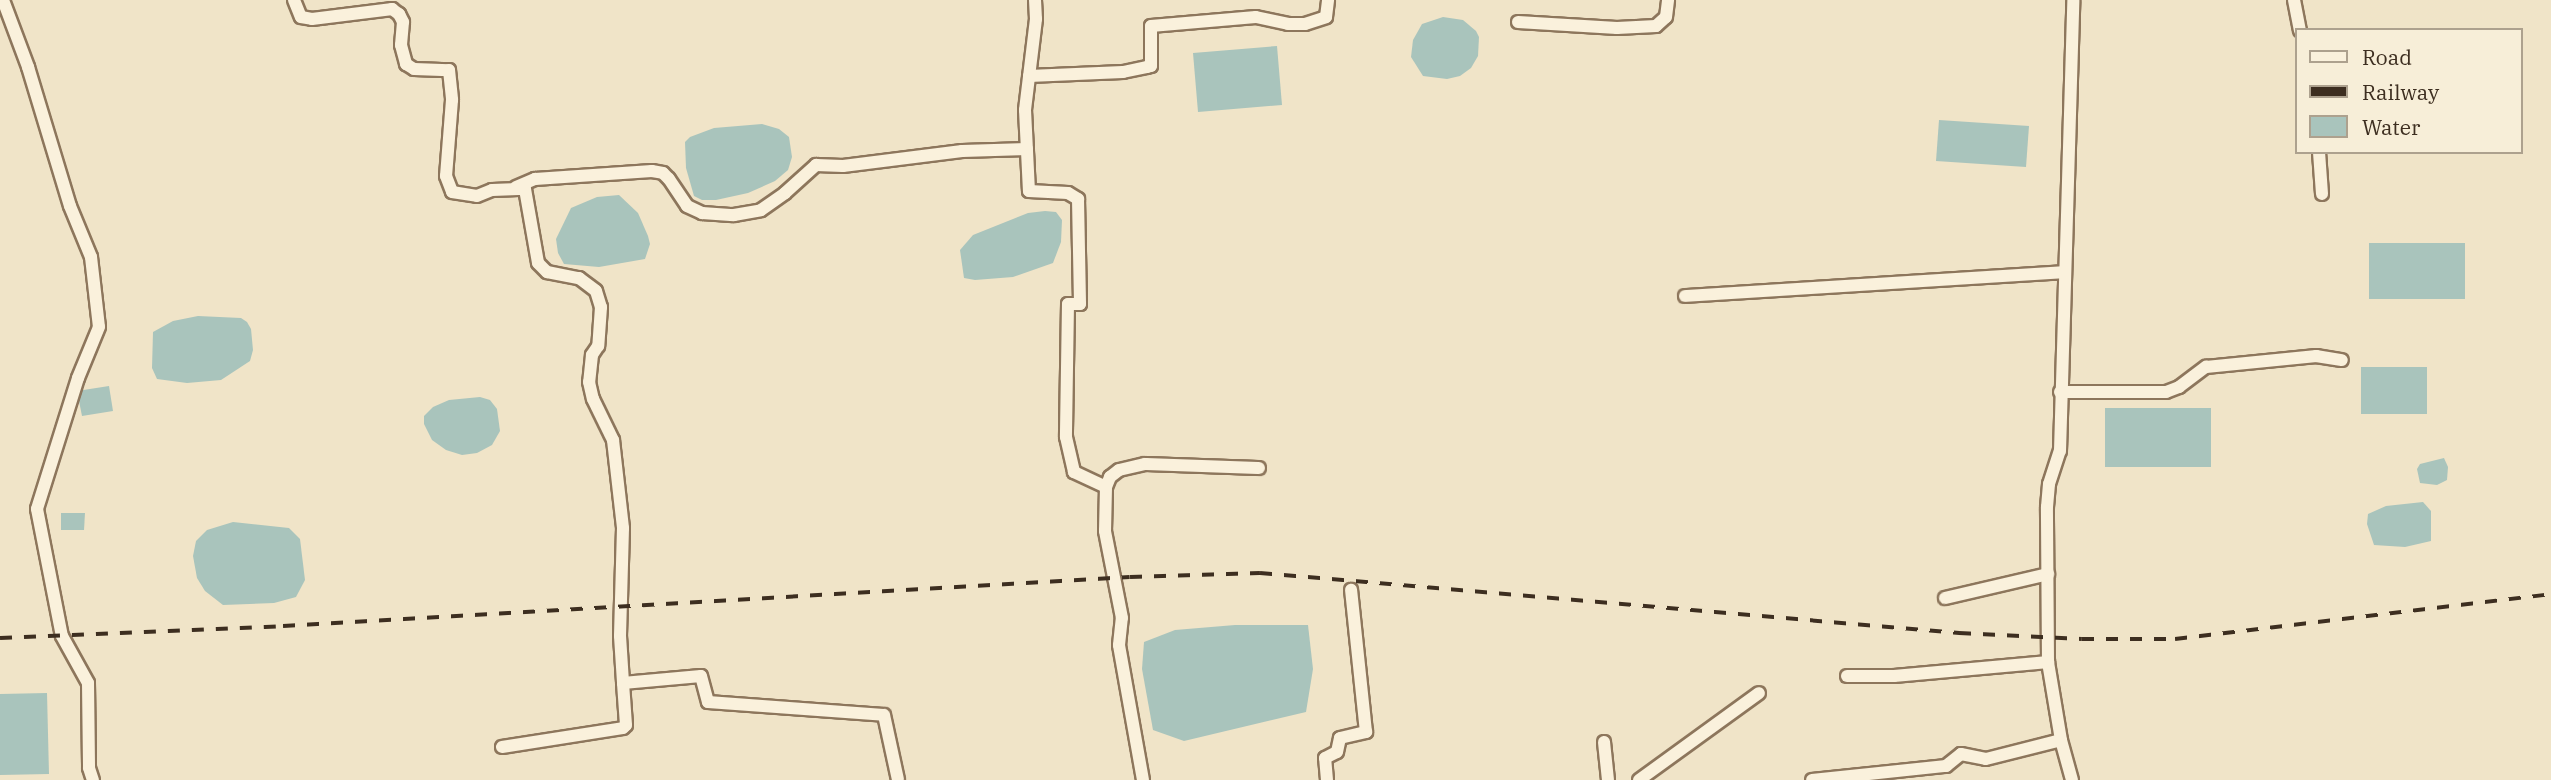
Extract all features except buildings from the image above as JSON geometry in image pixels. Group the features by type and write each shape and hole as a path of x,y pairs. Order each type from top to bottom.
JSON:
{"street":[{"path":"3,0 28,67 70,206 91,257 99,327 78,377 37,509 62,636 89,683 89,768 93,780"},
{"path":"294,0 301,17 312,19 392,9 399,14 403,22 401,45 406,64 414,69 449,70 452,100 446,176 452,192 477,197 492,190 525,189 538,263 547,272 579,278 590,284 601,307 597,346 592,355 589,382 593,399 613,440 623,528 622,663 626,725 623,728 502,747"},
{"path":"1035,0 1036,19 1025,110 1029,191 1068,194 1078,199 1080,304 1068,304 1066,437 1074,472 1106,487"},
{"path":"1029,76 1122,72 1147,67 1151,65 1151,26 1256,17 1288,24 1305,24 1326,18 1328,0"},
{"path":"1518,22 1617,28 1656,26 1666,17 1668,0"},
{"path":"2072,780 2060,740 2048,662 2047,495 2060,451 2073,0"},
{"path":"2294,0 2300,28"},
{"path":"513,188 535,179 652,171 663,173 687,206 702,213 734,215 761,210 816,165 843,166 962,151 1027,149"},
{"path":"2319,154 2322,194"},
{"path":"1685,296 2064,272"},
{"path":"2060,392 2166,392 2179,387 2206,367 2316,356 2342,360"},
{"path":"1143,780 1119,645 1122,618 1105,531 1106,487 1110,477 1119,470 1145,464 1259,468"},
{"path":"1945,598 2048,574"},
{"path":"1327,780 1325,758 1337,752 1340,738 1366,732 1351,590"},
{"path":"1847,676 1894,676 2048,662"},
{"path":"623,682 701,676 708,702 884,715 898,780"},
{"path":"1639,780 1759,692"},
{"path":"1812,780 1946,766 1961,754 1986,759 2060,740"},
{"path":"1604,742 1608,780"}],"water":[{"path":"1443,17 1463,20 1476,31 1479,37 1478,56 1471,68 1460,76 1447,79 1423,76 1411,57 1413,40 1422,24"},
{"path":"1277,46 1282,105 1198,112 1193,53"},
{"path":"1939,120 2029,126 2026,167 1936,161"},
{"path":"762,124 779,129 789,137 792,157 788,170 775,181 748,193 716,200 702,200 694,196 686,168 685,142 690,137 714,128"},
{"path":"619,195 638,213 648,236 650,244 645,259 599,267 564,264 558,253 556,239 571,208 597,197"},
{"path":"1056,212 1062,220 1061,242 1053,263 1013,277 975,280 964,278 960,250 973,235 1028,213"},
{"path":"2369,243 2465,243 2465,299 2369,299"},
{"path":"198,316 241,318 247,322 251,329 253,350 250,361 221,380 187,383 157,379 152,368 153,332 173,321"},
{"path":"2361,367 2427,367 2427,414 2361,414"},
{"path":"109,386 113,411 82,416 77,391"},
{"path":"480,397 490,400 497,409 500,431 492,445 477,453 462,455 446,450 432,440 424,424 424,416 433,407 449,400"},
{"path":"2105,408 2211,408 2211,467 2105,467"},
{"path":"2444,458 2448,467 2447,480 2437,485 2420,483 2417,469 2420,464"},
{"path":"2423,502 2431,511 2431,541 2405,547 2374,545 2367,524 2368,514 2386,506"},
{"path":"61,513 85,513 84,530 61,530"},
{"path":"233,522 289,528 300,539 305,580 296,597 274,603 223,605 205,591 197,578 193,556 196,541 207,530"},
{"path":"1235,625 1308,625 1313,669 1306,712 1184,741 1153,730 1142,669 1144,642 1175,630"},
{"path":"47,693 49,774 0,775 0,694"}],"railway":[{"path":"0,638 283,626 1130,577 1260,573 1959,633 2082,639 2175,639 2551,594"}]}
